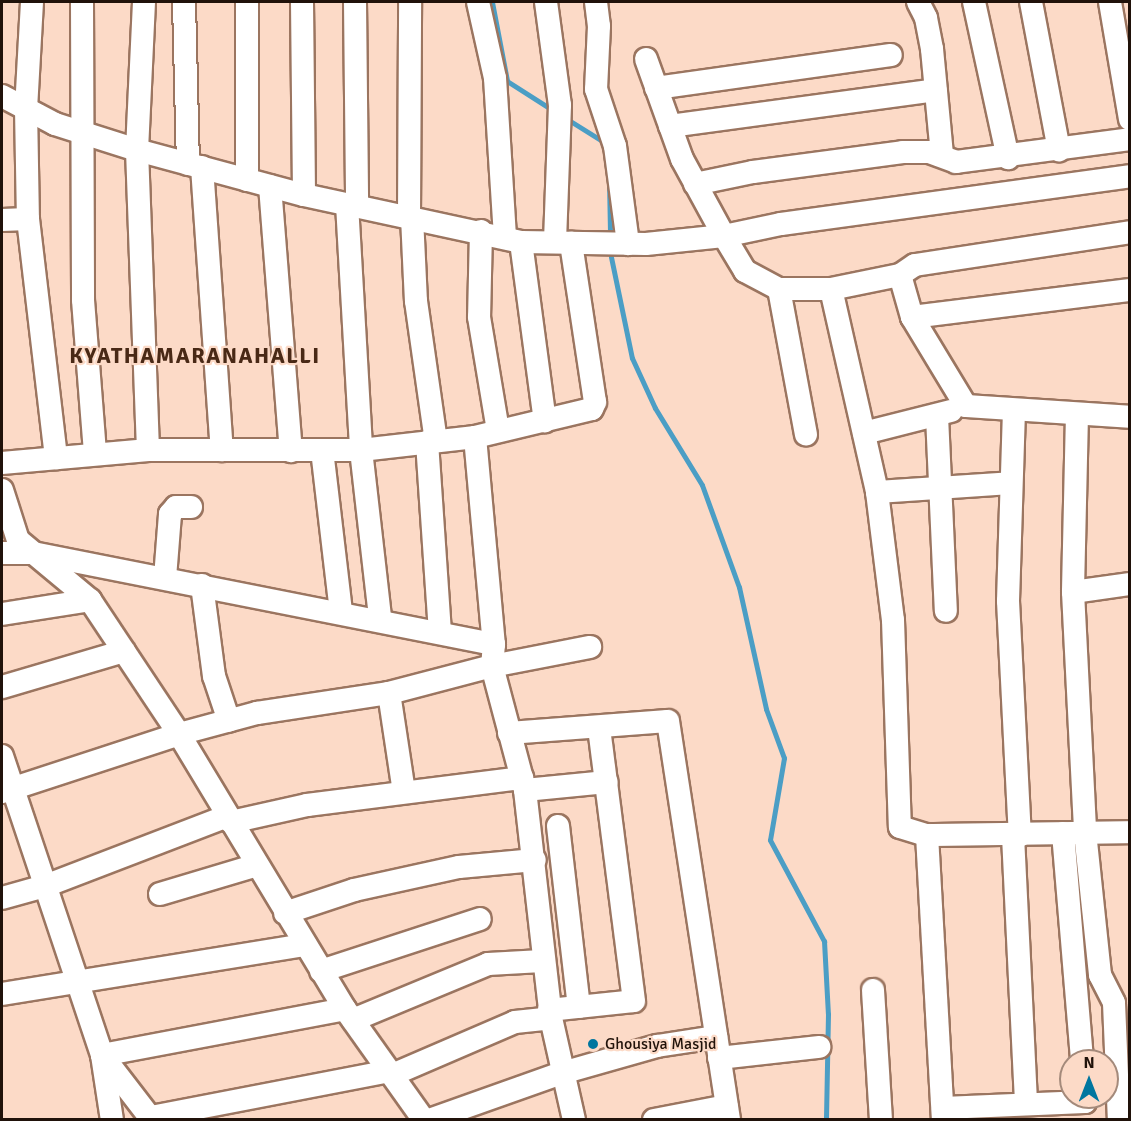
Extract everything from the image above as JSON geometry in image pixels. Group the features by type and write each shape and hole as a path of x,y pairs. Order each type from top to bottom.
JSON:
{"street":[{"path":"32,2 26,108 28,219 56,458"},
{"path":"82,2 83,300 95,454"},
{"path":"144,2 137,150 148,450"},
{"path":"184,2 195,166 222,450"},
{"path":"247,2 250,25 247,180"},
{"path":"302,2 304,195"},
{"path":"355,2 352,205 361,450 380,618"},
{"path":"411,2 410,216 416,301 432,441 440,631"},
{"path":"478,2 495,78 513,239 546,421"},
{"path":"2,463 148,450 361,450 475,437 546,421 595,406 563,243 560,114 546,2"},
{"path":"596,2 599,26 596,89 615,146 628,244"},
{"path":"918,2 926,18 942,155"},
{"path":"974,2 1008,158"},
{"path":"1031,2 1068,149 1082,183"},
{"path":"1110,2 1130,119"},
{"path":"656,88 891,55"},
{"path":"645,58 670,126 695,184 724,236 745,271 779,289 831,289 900,275 915,265 1130,231"},
{"path":"670,126 936,90"},
{"path":"2,96 81,132 137,150 304,195 513,239 563,243 628,244 724,236 781,224 1130,176"},
{"path":"695,184 753,172 903,152 942,155 956,162 1008,158 1130,139"},
{"path":"270,186 291,451"},
{"path":"2,220 28,219"},
{"path":"481,231 479,317 498,430"},
{"path":"900,275 912,317 966,406"},
{"path":"779,289 806,435"},
{"path":"831,289 877,492 893,620 900,827 927,835 1016,836 1130,832"},
{"path":"912,317 1130,290"},
{"path":"864,433 938,416 966,406 1130,417"},
{"path":"1014,410 1008,601 1026,1103"},
{"path":"1077,414 1072,592 1074,833 1082,1049"},
{"path":"938,416 946,611"},
{"path":"475,437 493,655 509,733 524,784 535,860 542,961 550,1014 574,1119"},
{"path":"322,450 341,611"},
{"path":"877,492 1011,483"},
{"path":"2,490 18,540 90,600 179,734 285,913 349,1015 424,1119"},
{"path":"165,578 170,514 176,507 191,507"},
{"path":"2,553 33,553 380,618 440,631 493,655"},
{"path":"1072,592 1130,584"},
{"path":"202,585 214,676 229,721"},
{"path":"2,614 90,600"},
{"path":"7,791 179,734 229,721 388,693 493,655 590,647"},
{"path":"2,687 124,651"},
{"path":"388,693 404,792"},
{"path":"509,733 668,721 728,1113 654,1119"},
{"path":"102,1055 151,1118 390,1073 515,1022 579,1007 634,1001 599,727"},
{"path":"2,756 7,791 45,886 102,1055 112,1119"},
{"path":"2,898 45,886 229,819 307,805 404,792 524,784 607,782"},
{"path":"558,826 579,1007"},
{"path":"1074,833 1100,975 1114,1003 1119,1119"},
{"path":"927,835 943,1114 1026,1103 1059,1102"},
{"path":"285,913 354,890 459,867 535,860"},
{"path":"160,894 257,865"},
{"path":"321,971 480,919"},
{"path":"2,994 305,945"},
{"path":"102,1055 349,1015 488,964 542,961"},
{"path":"873,990 881,1119"},
{"path":"429,1119 562,1073 657,1046 819,1047"}],"waterway":[{"path":"492,2 507,81 554,111"},
{"path":"567,119 607,144"},
{"path":"609,180 610,234"},
{"path":"611,257 632,358 655,408 702,485 739,587 766,709 784,758 770,840 824,941 828,1014 826,1120"}],"place":[{"name":"Ghousiya Masjid","path":"593,1044"}],"district":[{"name":"KYATHAMARANAHALLI","path":"195,356"}]}
